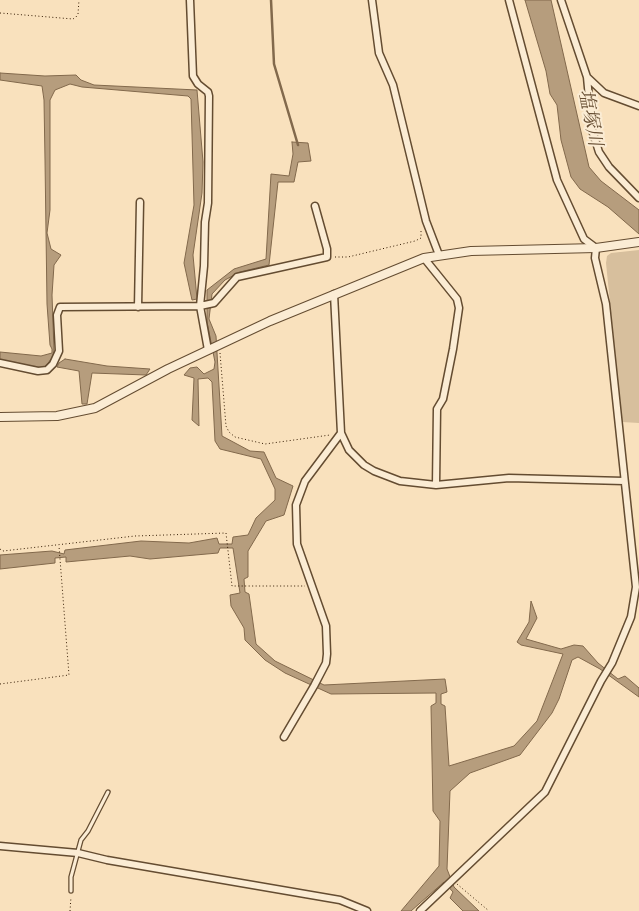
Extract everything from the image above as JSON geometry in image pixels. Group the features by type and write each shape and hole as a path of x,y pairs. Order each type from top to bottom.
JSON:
{"street":[{"path":"190,0 193,76 198,84 208,92 209,96 208,203 205,222 204,266 200,306 208,350"},
{"path":"372,0 379,53 393,85 426,221 439,255"},
{"path":"509,0 557,180 584,239 596,248"},
{"path":"561,0 587,77 592,130 599,152 609,167 639,198"},
{"path":"587,77 604,93 639,106"},
{"path":"138,306 140,202"},
{"path":"0,363 38,371 47,370 53,364 59,351 57,315 60,307 200,306 214,303 237,277 327,258 327,248 315,206"},
{"path":"0,417 57,416 95,408 219,344 334,294 424,258 471,251 596,248 639,242"},
{"path":"420,911 545,792 612,663 631,617 636,587 606,304 595,258 596,248"},
{"path":"424,258 457,299 459,308 443,399 437,409 436,486"},
{"path":"334,294 341,433 349,450 356,458 374,471 400,480 436,486 509,478 624,481"},
{"path":"284,737 326,663 327,654 326,626 297,544 296,505 305,481 341,433"},
{"path":"0,846 78,853 107,860 340,900 367,911"}],"lane":[{"path":"71,891 71,877 81,840 88,831 108,792"}],"path":[{"path":"0,13 72,19 78,14 79,0"},
{"path":"327,258 348,257 415,242 420,238 426,221"},
{"path":"219,344 226,426 235,437 266,444 341,433"},
{"path":"0,549 3,551 135,536 226,533 232,586 311,586"},
{"path":"0,684 69,675 59,545"},
{"path":"452,880 489,911"},
{"path":"70,911 71,891"}],"shaded area":[{"name":"塩塚川","path":"525,0 551,0 589,167 601,181 639,210 639,234 608,207 580,189 571,177 561,140 557,105 550,94 546,71"},
{"path":"0,73 45,76 76,75 81,80 94,85 197,90 203,162 202,193 193,255 197,299 192,300 184,263 194,205 191,99 188,96 82,87 70,84 55,90 50,100 50,210 47,233 51,249 61,255 54,265 52,295 54,351 52,358 45,367 38,368 0,361 0,352 41,356 52,353 52,349 50,345 47,304 44,100 42,86 0,80"},
{"path":"292,142 308,143 311,161 298,162 294,182 278,182 269,265 240,272 225,280 212,294 209,319 216,336 222,436 250,451 264,452 276,478 293,486 284,515 266,521 248,551 248,577 244,579 245,592 249,594 256,644 275,661 324,685 445,679 447,692 441,694 441,704 445,706 449,766 514,746 537,721 563,654 521,645 517,642 529,622 531,601 537,618 526,639 561,649 574,645 583,646 598,663 618,679 625,676 639,688 639,697 600,669 578,657 572,660 559,699 552,713 520,755 470,773 450,791 447,869 454,887 479,911 463,911 450,898 453,892 444,882 411,911 401,911 439,866 440,821 433,811 431,706 436,703 436,693 331,694 285,673 265,660 245,640 244,628 231,606 230,595 240,593 233,548 220,548 218,553 150,559 130,556 66,562 66,557 55,558 55,563 0,569 0,555 52,551 64,554 65,550 141,541 189,543 217,538 219,544 232,544 233,537 248,535 256,518 275,500 275,489 261,459 220,449 215,441 212,382 208,378 198,379 199,426 192,420 194,378 184,375 190,368 197,367 204,374 214,369 215,362 207,322 207,290 234,269 266,259 271,174 289,176 293,154"},
{"path":"639,250 639,423 622,422 606,263 607,256 611,253"},
{"path":"65,359 107,366 150,369 146,375 92,373 87,404 82,404 79,371 57,367"}],"waterway":[{"path":"271,0 274,64 298,145"}]}
